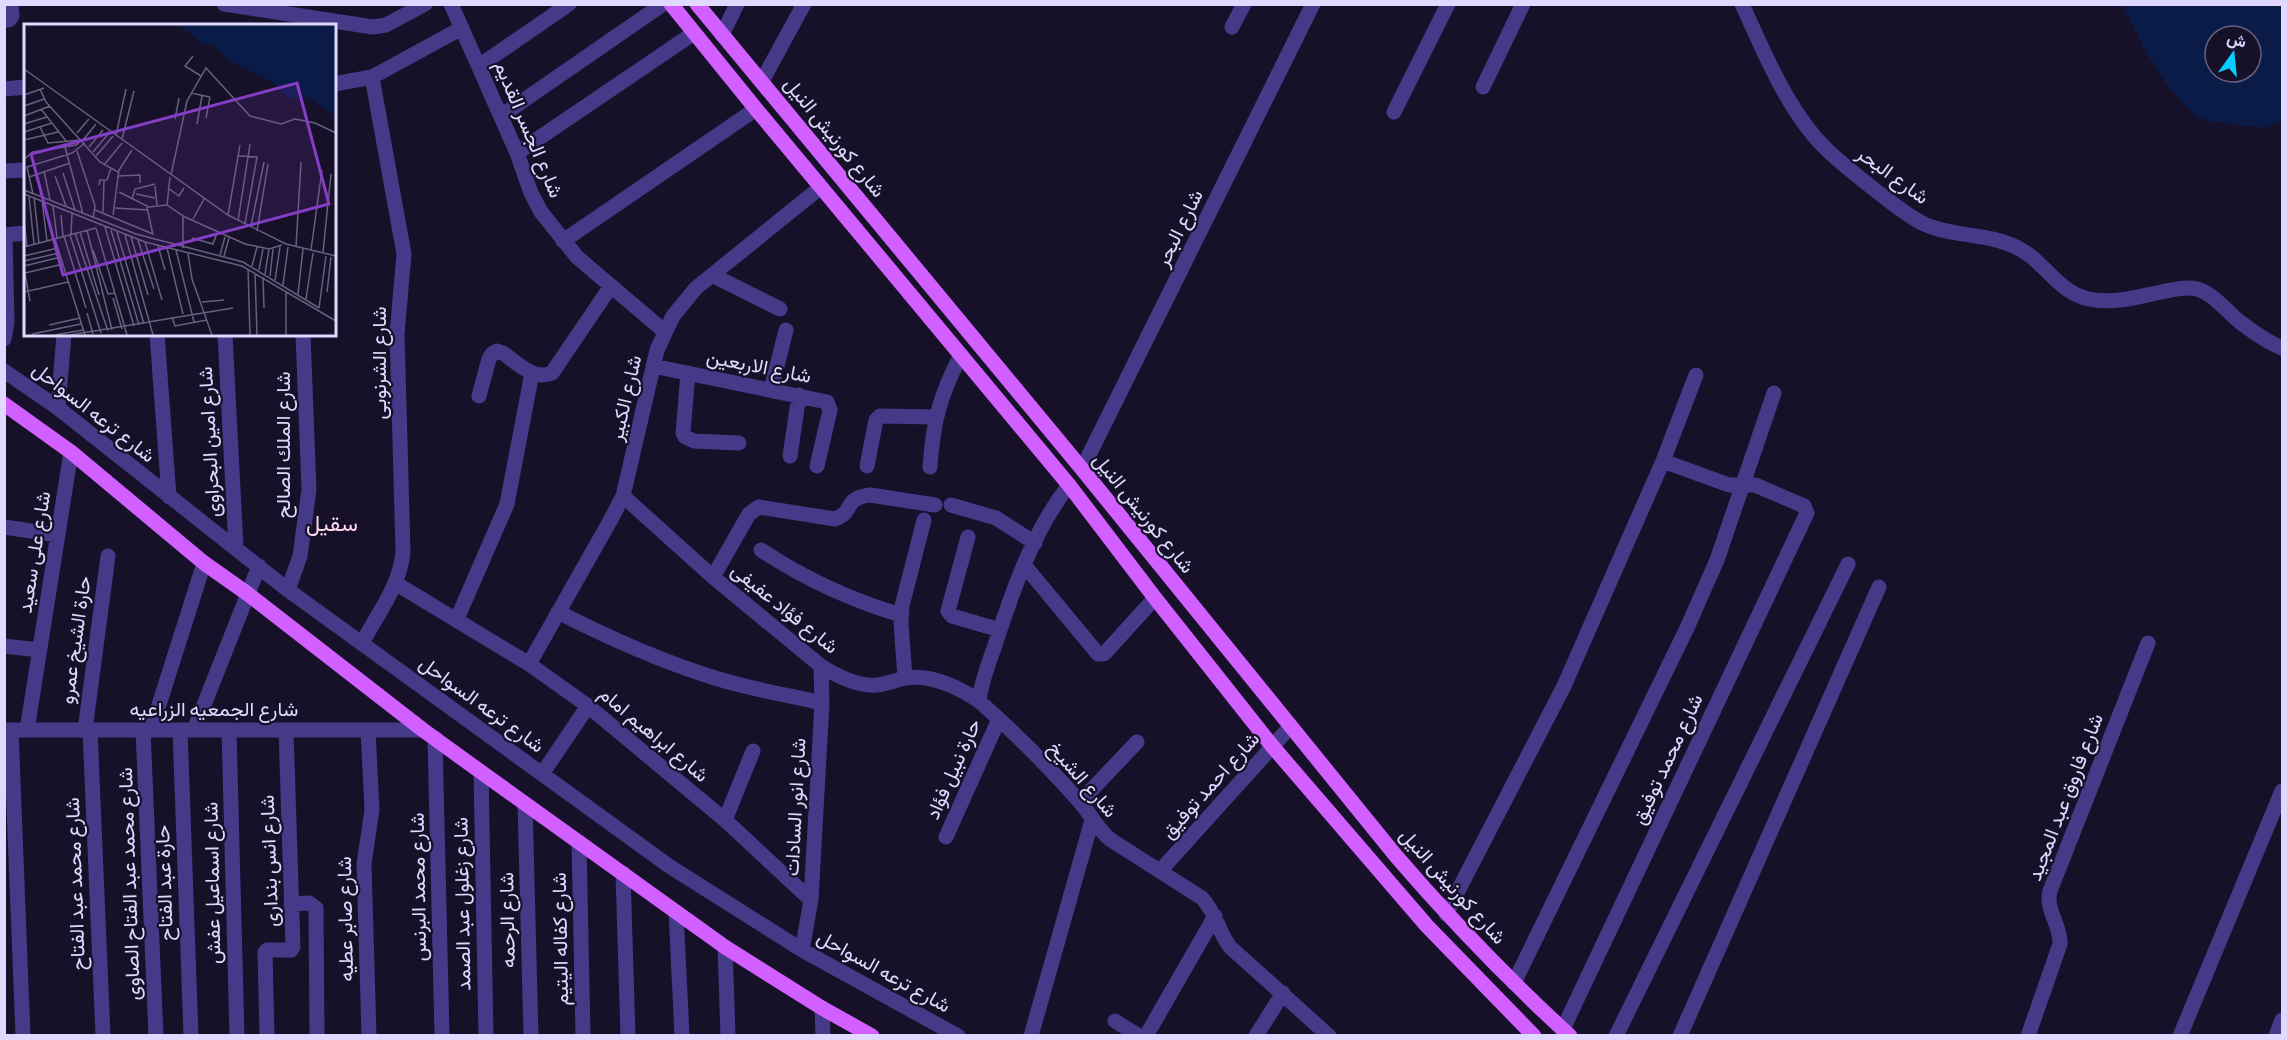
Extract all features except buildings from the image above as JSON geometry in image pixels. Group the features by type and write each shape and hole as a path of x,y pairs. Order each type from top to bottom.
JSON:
{"main road":[{"name":"شارع كورنيش النيل","path":"671,4 821,188 1070,485 1155,598 1273,747 1427,926 1534,1035"},
{"name":"شارع كورنيش النيل","path":"698,4 1446,914 1514,983 1567,1032"},
{"path":"878,256 895,243"},
{"path":"4,404 71,452 204,563 525,804 725,946 822,1008 872,1035"}],"street":[{"path":"4,20 9,20 12,16 11,4"},
{"path":"225,4 290,19 380,27 425,4"},
{"name":"شارع الجسر القديم","path":"451,4 541,212 577,257 664,331"},
{"path":"479,66 569,4"},
{"path":"501,116 663,4"},
{"path":"722,34 737,4"},
{"path":"762,81 804,4"},
{"path":"1232,27 1244,4"},
{"name":"شارع البحر","path":"1082,469 1313,4"},
{"path":"1394,112 1448,4"},
{"path":"1483,87 1523,4"},
{"name":"شارع البحر","path":"1742,4 1776,77 1793,107 1815,136 1839,162 1907,214 1943,231 2008,243 2030,256 2069,292 2086,299 2103,302 2121,300 2182,288 2204,292 2270,343 2283,348"},
{"path":"336,84 372,77 462,28"},
{"path":"517,153 694,33"},
{"name":"شارع الشرنوبى","path":"362,643 394,583 402,563 403,551 397,334 404,254 372,77"},
{"path":"4,89 24,87"},
{"path":"563,241 756,109"},
{"path":"4,171 24,170"},
{"name":"شارع الكبير","path":"529,664 623,495 653,366 664,331 684,301 712,275 821,188"},
{"path":"4,339 8,322 5,235 24,232"},
{"path":"712,275 780,309"},
{"path":"479,396 489,358 497,351 532,373 544,377 552,373 610,286"},
{"path":"771,390 786,330"},
{"path":"58,408 64,336"},
{"path":"157,336 169,497"},
{"name":"شارع امين البحراوى","path":"225,336 236,548"},
{"name":"شارع الملك الصالح","path":"288,590 300,556 309,490 303,336"},
{"path":"930,467 936,417 945,386 961,355"},
{"name":"شارع الاربعين","path":"653,366 822,400 829,405 817,466"},
{"name":"شارع ترعه السواحل","path":"4,371 58,408 288,590 669,866 802,950 958,1035"},
{"path":"457,619 507,504 532,373"},
{"path":"688,373 683,433 685,437 694,441 739,443"},
{"path":"1446,914 1564,686 1663,461 1696,375"},
{"path":"1514,983 1687,628 1717,560 1774,393"},
{"path":"790,456 799,395"},
{"path":"867,466 876,420 880,416 936,417"},
{"name":"شارع على سعيد","path":"23,1035 12,945 9,807 14,730 39,651 71,452"},
{"path":"1663,461 1729,485 1744,486"},
{"path":"979,701 980,689 1000,630 1025,566 1051,510 1070,485"},
{"name":"شارع محمد توفيق","path":"1567,1032 1806,515 1803,507 1755,485 1744,486"},
{"name":"شارع فؤاد عفيفى","path":"623,495 713,577 833,674 875,686 904,678 921,678 949,684 979,701"},
{"path":"713,577 749,514 759,507 835,519 846,513 851,501 860,496 870,495 935,505"},
{"path":"951,505 996,519 1035,543"},
{"path":"904,678 901,615 903,597 924,520"},
{"path":"4,527 58,534"},
{"path":"968,537 948,610 952,616 1000,630"},
{"path":"760,550 813,582 861,603 901,615"},
{"name":"حارة الشيخ عمرو","path":"87,730 108,556"},
{"path":"147,730 204,563"},
{"path":"1616,1035 1848,564"},
{"path":"187,730 259,566"},
{"path":"1025,566 1098,654 1104,654 1155,598"},
{"name":"شارع ابراهيم امام","path":"394,583 529,664 588,706 725,820 811,900"},
{"path":"1680,1035 1879,587"},
{"path":"558,612 610,639 663,661 717,679 822,704"},
{"name":"شارع فاروق عبد المجيد","path":"2028,1035 2060,944 2060,933 2049,906 2050,891 2148,643"},
{"path":"4,646 39,651"},
{"name":"شارع انور السادات","path":"802,950 811,900 822,704 821,666"},
{"name":"شارع الشيخ","path":"979,701 999,718 1080,802 1100,831 1202,898 1215,916 1222,937 1230,947 1283,993 1324,1034"},
{"path":"542,774 588,706"},
{"name":"حارة نبيل فؤاد","path":"946,837 999,718"},
{"name":"شارع احمد توفيق","path":"1160,872 1290,727"},
{"name":"شارع الجمعيه الزراعيه","path":"14,730 368,730 429,734"},
{"name":"شارع محمد عبد الفتاح","path":"87,730 103,1035"},
{"name":"شارع محمد عبد الفتاح الصاوى","path":"147,730 156,1035"},
{"name":"حارة عبد الفتاح","path":"187,730 190,1035"},
{"name":"شارع اسماعيل عفش","path":"229,730 237,1035"},
{"name":"شارع انس بندارى","path":"267,1035 265,952 293,949 286,730"},
{"name":"شارع صابر عطيه","path":"368,730 372,810 364,864 369,1035"},
{"name":"شارع محمد البرنس","path":"429,734 442,1035"},
{"path":"1080,802 1137,742"},
{"path":"725,820 753,751"},
{"name":"شارع زغلول عبد الصمد","path":"481,772 486,1035"},
{"path":"2180,1035 2283,791"},
{"name":"شارع الرحمه","path":"525,804 531,1035"},
{"path":"1031,1035 1092,820"},
{"name":"شارع كفاله اليتيم","path":"579,843 583,1035"},
{"path":"623,873 628,1035"},
{"path":"291,904 309,903 315,908 317,1035"},
{"path":"676,912 682,1035"},
{"path":"1146,1035 1215,916"},
{"path":"725,946 728,1035"},
{"path":"1256,1035 1283,993"},
{"path":"822,1008 823,1035"},
{"path":"2276,1035 2283,1020"},
{"path":"1115,1021 1139,1035"}],"water":[{"path":"2122,5 2282,5 2282,120 2263,128 2214,122 2196,117 2169,88 2147,54"}],"district":[{"name":"سقيل","path":"332,523"}]}
